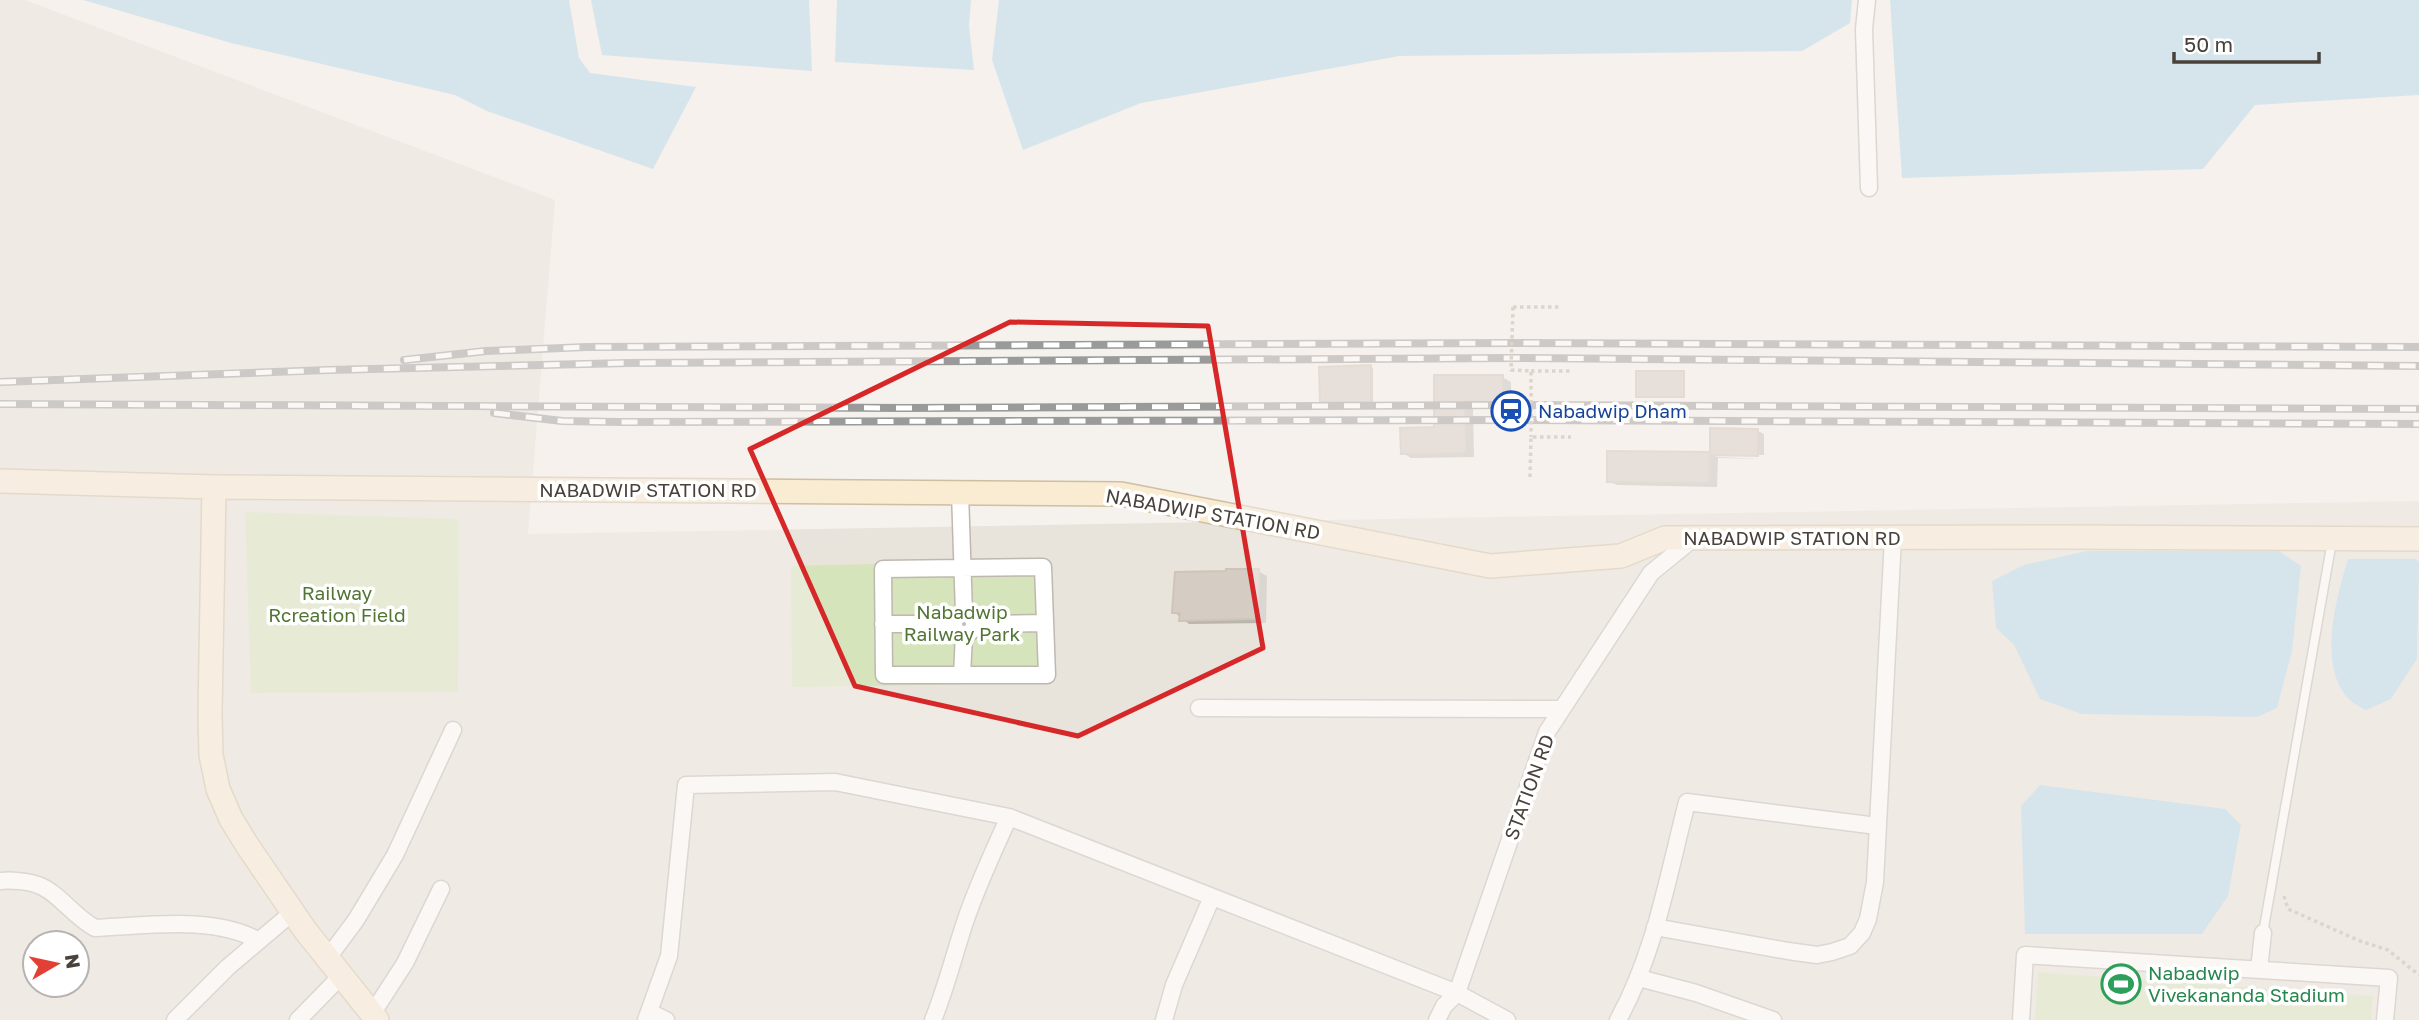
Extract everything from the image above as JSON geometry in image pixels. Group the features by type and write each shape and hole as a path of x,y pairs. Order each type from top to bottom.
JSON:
{"main road":[{"name":"NABADWIP STATION RD","path":"0,481 214,487 1121,494 1490,566 1621,556 1665,538 2419,539"},
{"path":"214,487 211,755 218,789 231,819 293,912 374,1017"}],"street":[{"path":"1867,0 1864,29 1870,188"},
{"path":"960,492 964,624 962,675"},
{"name":"STATION RD","path":"1437,1020 1444,1006 1457,993 1547,732 1651,573 1694,538"},
{"path":"1655,927 1817,955 1850,946 1862,933 1875,882 1893,538"},
{"path":"1043,567 1047,675 884,675 883,569 961,568 1043,567"},
{"path":"883,624 1045,622"},
{"path":"1199,708 1562,709"},
{"path":"298,1020 334,967 356,920 395,855 453,730"},
{"path":"666,1020 648,1016 669,956 686,785 835,782 1009,817 1457,993 1507,1020"},
{"path":"1618,1020 1639,978 1687,803 1877,826"},
{"path":"933,1020 974,898 1009,817"},
{"path":"0,881 38,884 51,892 85,923 95,928 219,926 249,935 259,941"},
{"path":"374,1017 441,889"},
{"path":"1164,1020 1174,985 1212,897"},
{"path":"175,1020 228,967 293,912"},
{"path":"2259,970 2263,933"},
{"path":"2021,1020 2025,955 2389,978 2385,1020"},
{"path":"1639,978 1696,993 1773,1020"}],"lane":[{"path":"2263,933 2333,538"}],"path":[{"path":"1560,307 1513,307 1511,370 1570,371"},
{"path":"1530,477 1531,371"},
{"path":"1531,437 1571,437"},
{"path":"2274,871 2288,909 2360,941 2388,950 2419,975"}],"highlighted area":[{"path":"1010,322 1208,326 1263,648 1078,736 855,686 750,449"}],"shaded area":[{"path":"0,0 25,0 555,200 528,534 2419,501 2419,1020 0,1020"}],"green space":[{"name":"Railway Rcreation Field","path":"245,512 459,519 458,692 251,693"},
{"name":"Nabadwip Railway Park","path":"1048,560 1052,683 792,687 791,566"},
{"name":"Nabadwip Vivekananda Stadium","path":"2038,972 2373,996 2371,1020 2035,1020"}],"water":[{"path":"83,0 569,0 579,58 590,73 696,87 653,169 487,111 455,95 231,43"},
{"path":"591,0 809,0 812,71 602,55"},
{"path":"837,0 971,0 969,26 974,70 835,62"},
{"path":"999,0 1852,0 1850,23 1802,51 1399,56 1141,103 1023,150 992,60"},
{"path":"1890,0 2419,0 2419,95 2255,105 2203,169 1902,178"},
{"path":"2087,551 2279,551 2301,566 2292,651 2277,708 2257,717 2082,714 2040,699 2014,645 1996,628 1992,581 2024,565"},
{"path":"2348,559 2416,559 2419,563 2417,659 2391,699 2366,710 2349,699 2338,683 2333,664 2333,619"},
{"path":"2040,785 2225,809 2241,825 2228,896 2202,934 2025,934 2021,806"}],"building":[{"path":"1371,365 1371,402 1320,402 1319,367"},
{"path":"1636,371 1684,371 1684,397 1636,397"},
{"path":"1434,375 1503,375 1503,402 1465,402 1466,453 1401,454 1400,428 1434,427"},
{"path":"1710,428 1758,429 1758,456 1710,455"},
{"path":"1607,451 1710,452 1709,483 1607,482"},
{"path":"1259,569 1258,619 1179,621 1180,613 1172,613 1175,572"}],"railway":[{"path":"404,360 486,351 587,347 1515,343 2419,347"},
{"path":"0,382 629,363 1514,358 2419,366"},
{"path":"0,404 904,408 1514,405 2419,409"},
{"path":"494,413 562,421 619,422 1514,420 2419,424"}],"place":[{"name":"Nabadwip Dham","path":"1511,411"},
{"name":"Nabadwip Vivekananda Stadium","path":"2121,984"}]}
